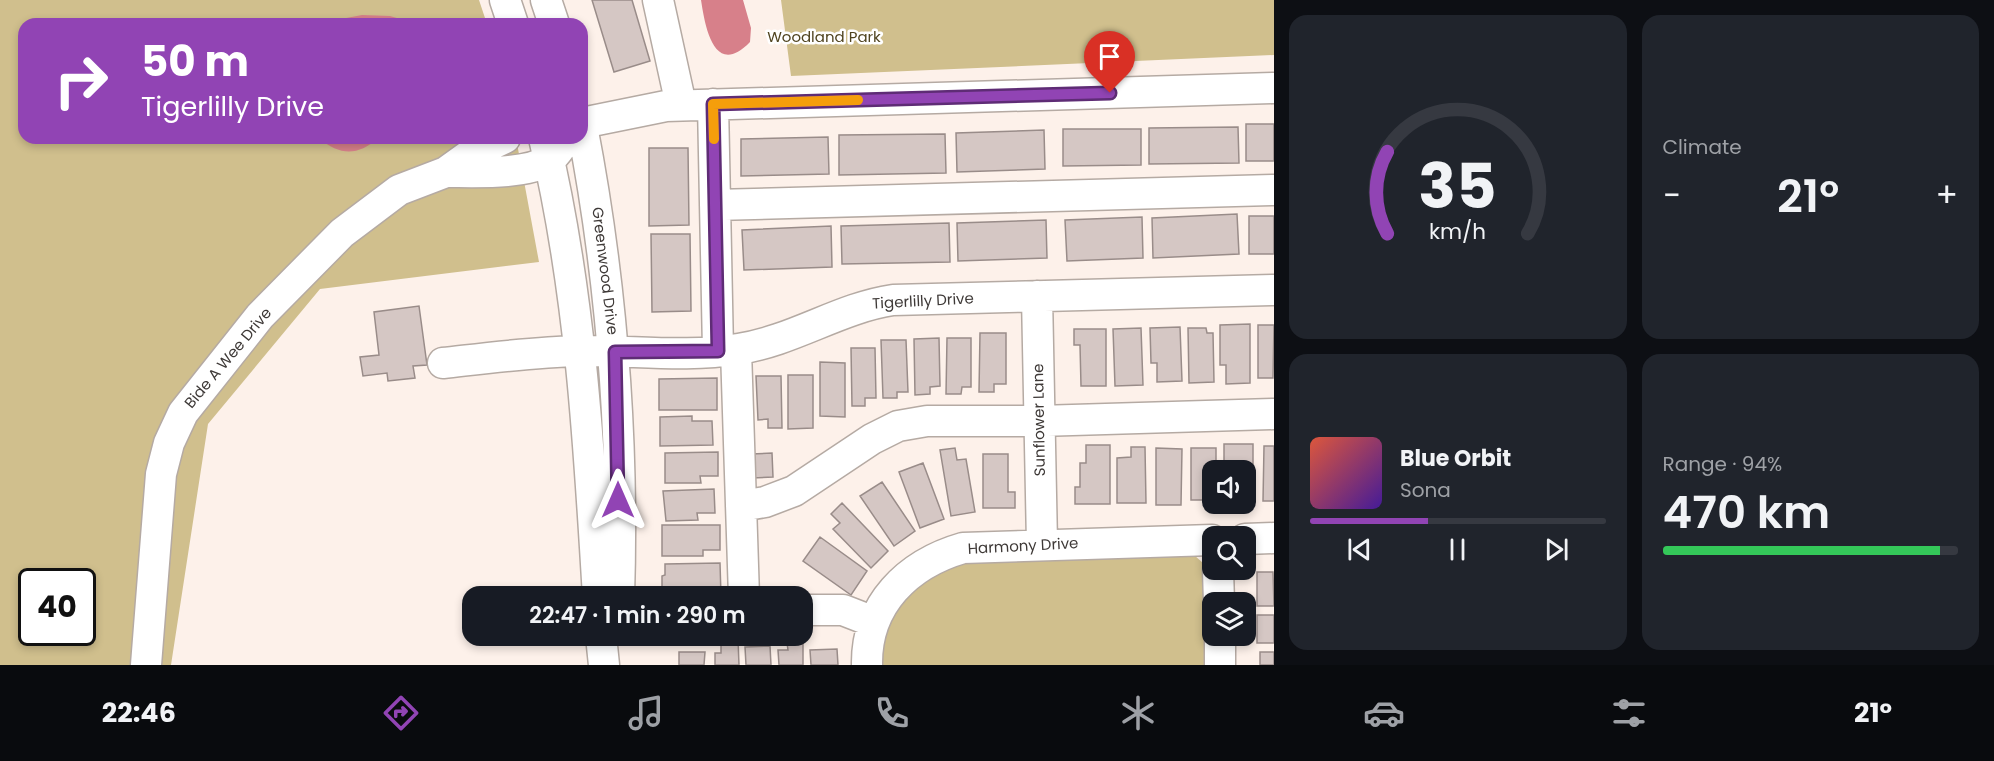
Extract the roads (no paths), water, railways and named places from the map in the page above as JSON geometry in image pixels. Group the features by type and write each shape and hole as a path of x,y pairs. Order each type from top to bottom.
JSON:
{"street":[{"path":"505,0 511,18"},
{"path":"546,0 552,18"},
{"path":"658,0 681,105"},
{"path":"588,124 666,106 681,105 1274,88"},
{"path":"713,104 715,205 741,506 744,586"},
{"name":"Bide A Wee Drive","path":"147,665 160,474 169,442 183,413 260,316 342,233 399,190 446,172 471,154 493,144"},
{"name":"Greenwood Drive","path":"585,144 606,262 615,352 619,586"},
{"path":"554,145 561,218 581,351 597,586"},
{"name":"Bide A Wee Drive","path":"446,172 507,170 554,145"},
{"path":"715,205 1274,190"},
{"name":"Tigerlilly Drive","path":"443,363 581,351 727,350 796,334 866,304 893,300 1274,290"},
{"name":"Sunflower Lane","path":"1037,296 1042,544"},
{"path":"741,506 765,502 794,491 872,439 898,426 927,421 1039,421 1274,414"},
{"path":"1256,539 1274,538"},
{"name":"Harmony Drive","path":"867,665 874,622 895,586 924,563 941,554 963,548 1202,540"},
{"path":"813,610 843,610 874,622"},
{"path":"602,646 604,665"},
{"path":"616,665 617,646"},
{"path":"1220,646 1220,665"}],"park label":[{"name":"Woodland Park","path":"824,37"}]}
